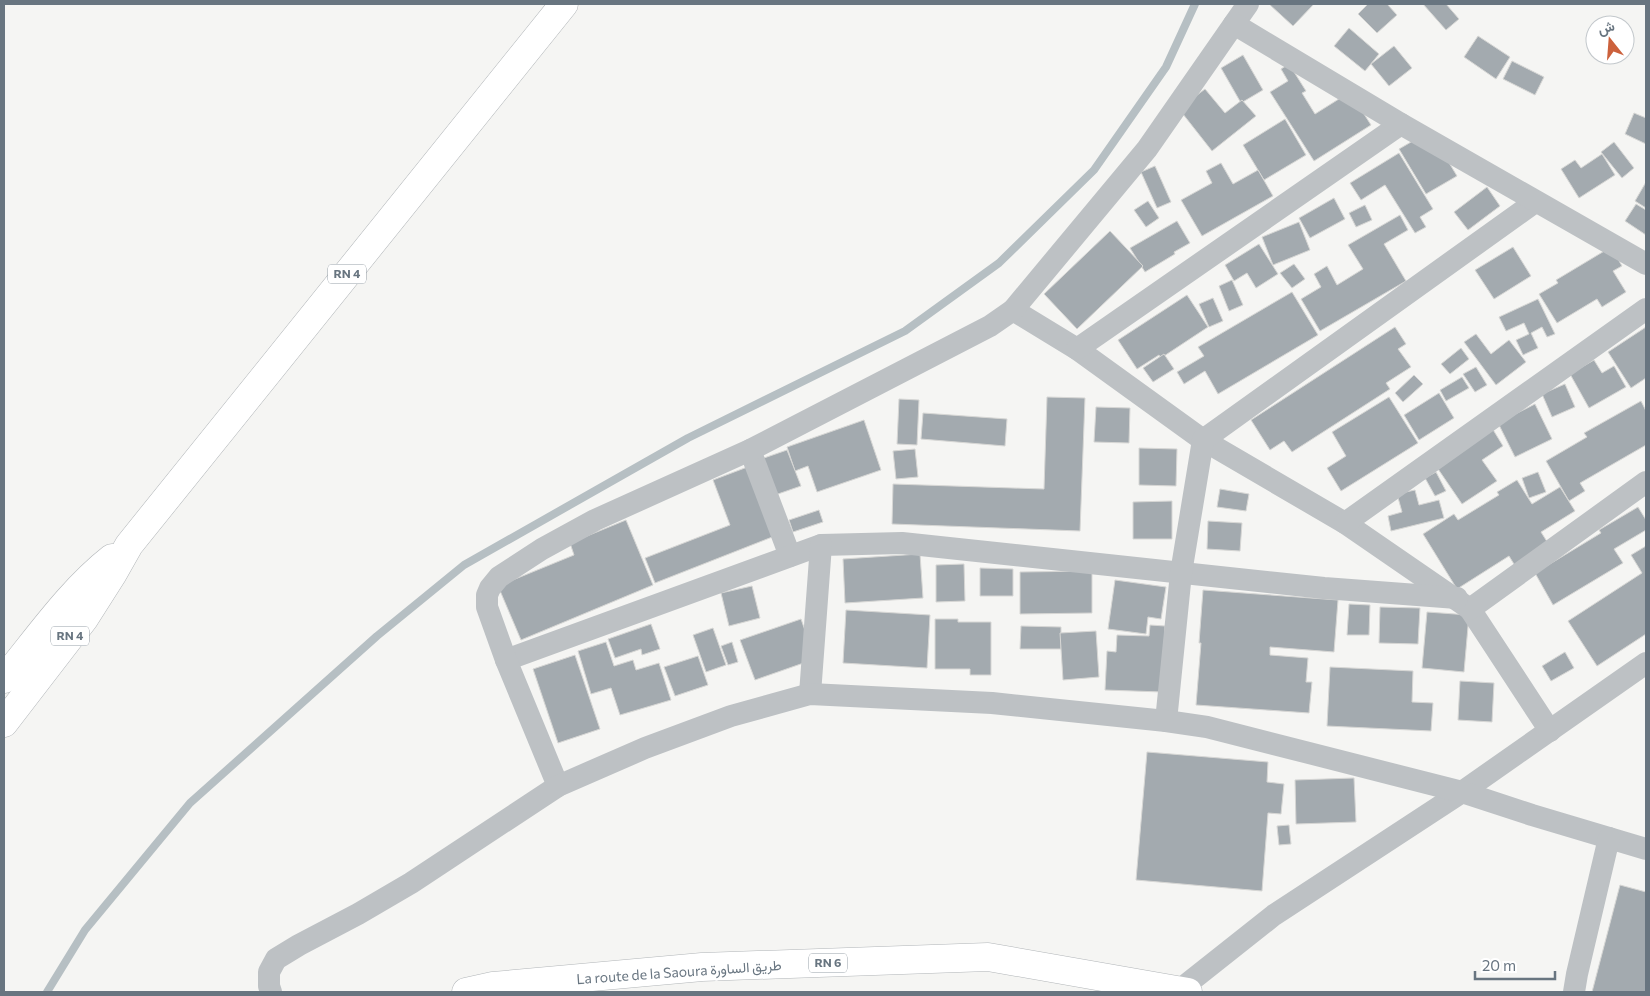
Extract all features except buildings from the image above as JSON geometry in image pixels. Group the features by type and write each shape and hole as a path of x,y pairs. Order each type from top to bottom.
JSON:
{"main road":[{"name":"RN 4","path":"4,723 84,619 112,576 129,545 564,4"},
{"name":"RN 4","path":"4,679 90,577 129,545"},
{"name":"La route de la Saoura طريق الساورة","path":"466,992 493,986 702,967 988,957 1183,991"}],"street":[{"path":"558,786 506,660 487,607 487,595 499,577 542,549 595,520 750,450 990,326 1013,310 1148,149 1248,4"},
{"path":"1234,24 1401,124 1646,264"},
{"path":"1077,349 1401,124"},
{"path":"1166,721 1181,574 1203,440 1535,202"},
{"path":"1346,523 1646,308"},
{"path":"1013,310 1077,349 1203,440 1346,523 1463,604 1550,730"},
{"path":"750,450 790,556"},
{"path":"506,660 821,545 902,543 1463,604 1646,482"},
{"path":"810,694 821,545"},
{"path":"1183,991 1274,915 1462,792 1646,663"},
{"path":"272,992 269,986 269,972 276,959 299,944 358,914 411,883 558,786 645,748 731,716 810,694 992,703 1207,727 1462,792 1646,849"},
{"path":"1574,992 1609,838"}],"waterway":[{"path":"47,992 85,930 190,803 377,636 464,565 688,438 905,331 999,263 1094,170 1166,67 1195,4"}]}
